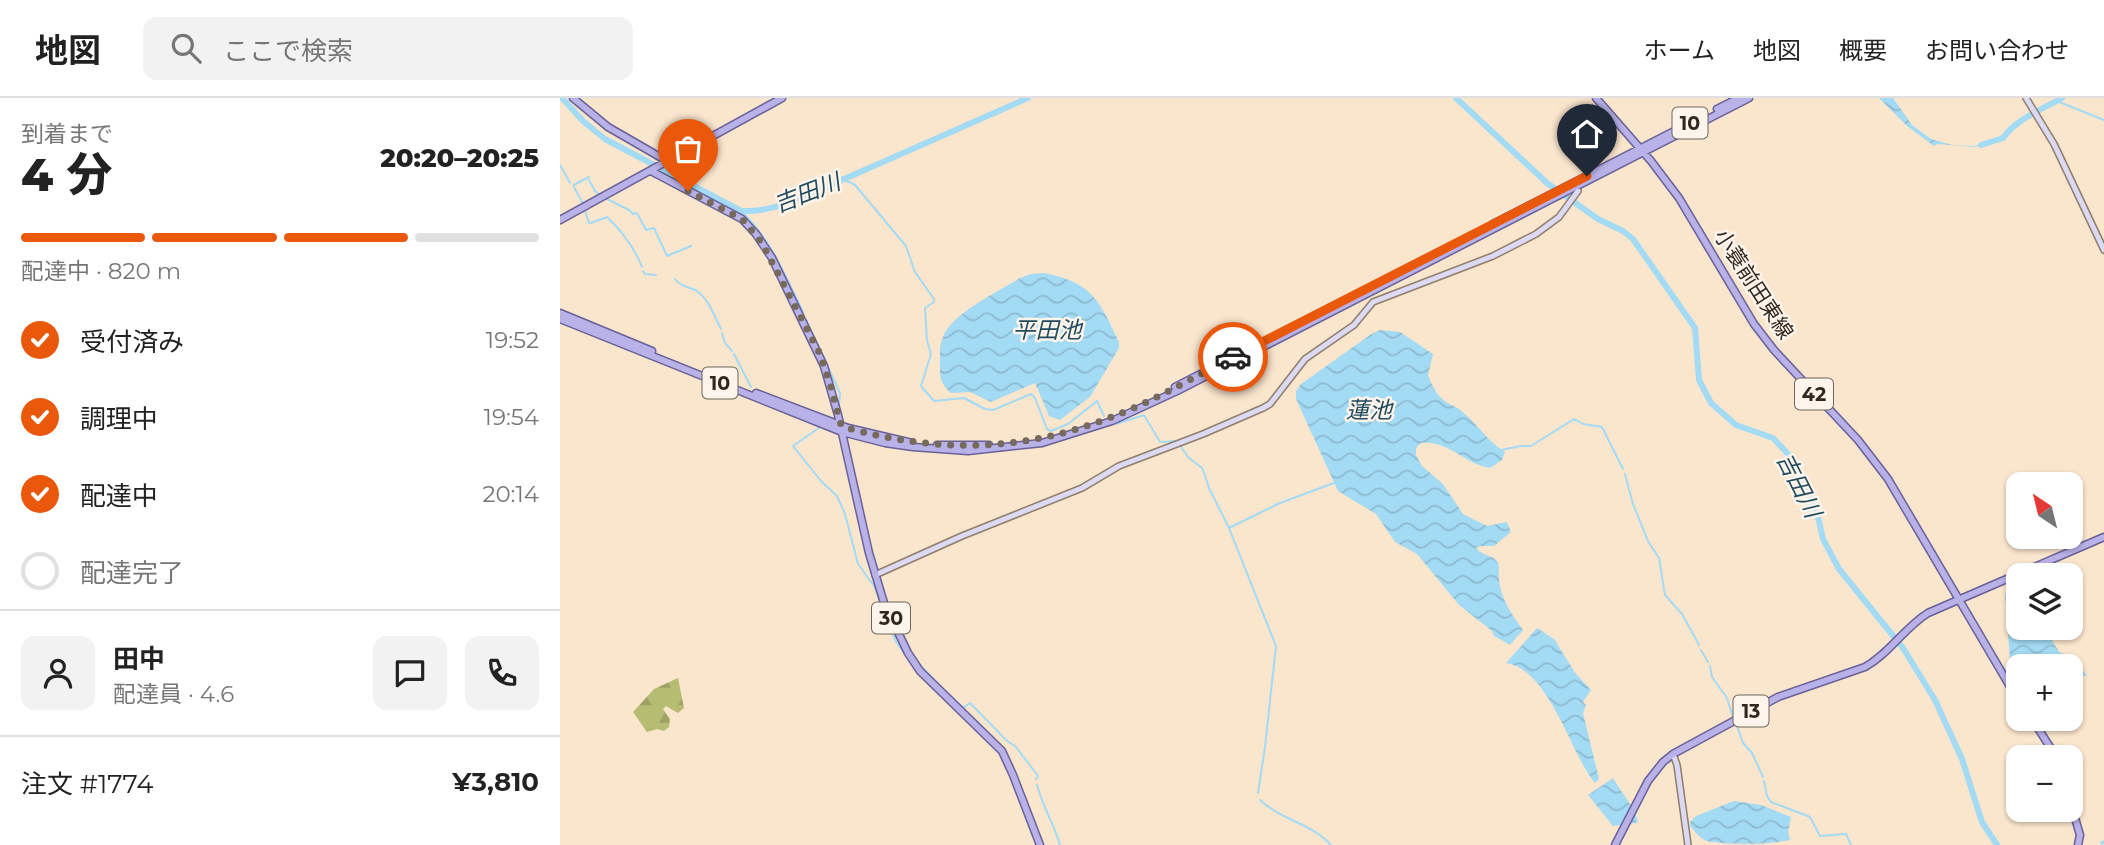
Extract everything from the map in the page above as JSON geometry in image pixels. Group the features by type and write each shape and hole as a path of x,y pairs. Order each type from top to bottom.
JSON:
{"main road":[{"path":"573,98 608,127 667,162"},
{"path":"560,220 782,98"},
{"name":"小蓑前田東線","path":"1596,98 1642,150 1679,198 1766,340 1858,440 1880,468 1961,599 2006,679"},
{"name":"10","path":"560,319 841,428 895,445 968,451 1042,443 1131,413 1220,369 1552,197 1573,190 1739,98"},
{"name":"10","path":"1642,150 1749,98"},
{"name":"30","path":"651,171 742,219 756,234 783,279 819,352 827,375 884,603 915,663 1002,751 1040,845"},
{"name":"10","path":"560,313 841,428"},
{"name":"13","path":"1615,845 1655,771 1673,754 1778,697 1865,667 1921,618 2104,537"},
{"path":"2076,822 2080,835 2078,845"}],"street":[{"path":"2026,98 2041,122 2104,250"},
{"path":"875,575 962,536 1082,488 1119,466 1264,408 1305,359 1354,326 1373,302 1505,250 1549,225 1566,208 1573,190"},
{"path":"1552,197 1566,208"},
{"path":"1673,754 1677,765 1688,845"}],"green space":[{"path":"678,678 684,708 678,713 666,706 663,709 670,719 669,727 664,731 657,729 647,732 633,712 654,689"}],"water":[{"path":"1879,98 1893,98 1912,125 1931,139 1952,145 1974,146 1989,143 1974,147 1934,146 1907,126"},
{"name":"平田池","path":"1044,273 1074,282 1092,295 1106,315 1119,342 1119,348 1090,397 1060,420 1049,416 1035,383 991,402 970,392 951,393 943,383 940,373 941,343 948,328 988,296 1020,278"},
{"name":"蓮池","path":"1380,330 1400,332 1433,354 1428,375 1438,394 1463,412 1505,452 1502,460 1490,468 1440,445 1421,443 1416,448 1416,455 1422,466 1443,484 1463,514 1487,526 1507,522 1511,532 1494,546 1476,548 1498,563 1502,594 1523,630 1510,645 1494,636 1492,631 1459,605 1417,554 1395,542 1376,514 1338,491 1296,399 1296,391 1301,384"},
{"path":"1537,628 1554,639 1576,674 1591,690 1583,702 1586,705 1583,713 1599,779 1595,783 1547,696 1535,680 1521,669 1506,663"},
{"path":"2008,640 2052,640 2059,652 2065,654 2009,654"},
{"path":"1613,778 1633,809 1638,821 1636,823 1613,826 1588,795"},
{"path":"1734,801 1761,805 1791,817 1788,832 1790,840 1759,844 1707,841 1690,826 1696,816"}],"waterway":[{"name":"吉田川","path":"562,98 583,121 605,139 741,211 768,209 793,201 1028,98"},
{"name":"吉田川","path":"1456,98 1547,183 1598,219 1633,239 1695,328 1699,380 1711,403 1736,425 1773,438 1789,455 1818,517 1823,539 1839,569 1903,648 1935,700 1962,759 1982,822 1997,845"},
{"path":"1981,145 2003,138 2022,120 2062,98"},
{"path":"2057,101 2104,120"},
{"path":"560,165 570,183"},
{"path":"574,185 589,177"},
{"path":"843,179 855,185 906,246 915,272 934,299 934,302 925,308 927,341 931,354 921,386 934,401 964,398 985,409 993,410 1031,394 1047,429 1051,431 1068,424 1097,401 1104,416"},
{"path":"589,180 600,195"},
{"path":"574,187 583,204"},
{"path":"605,198 633,214 637,213 646,230 654,228 667,256 691,246"},
{"path":"585,210 589,223"},
{"path":"741,211 769,246 803,312"},
{"path":"591,223 607,217 628,240 642,267"},
{"path":"643,271 645,274 656,275"},
{"path":"675,279 704,298 721,329"},
{"path":"806,320 840,393 839,405"},
{"path":"722,333 725,343 732,351"},
{"path":"734,354 751,387"},
{"path":"1116,424 1144,415 1160,442 1177,441 1188,457 1202,468 1276,646 1258,793"},
{"path":"1501,450 1531,446 1574,419 1583,424 1602,427 1623,469"},
{"path":"820,427 793,446 821,481 837,496 845,514 858,564 874,586 896,642 905,654"},
{"path":"1625,474 1633,504 1648,541 1659,558 1665,595 1682,614 1699,645"},
{"path":"1229,528 1280,503 1334,483"},
{"path":"1701,650 1708,662"},
{"path":"918,663 938,684"},
{"path":"1710,666 1712,677 1727,698 1733,717"},
{"path":"945,691 963,708 970,703 1016,747 1038,776 1036,779"},
{"path":"1736,723 1743,743 1752,753 1763,777"},
{"path":"1764,781 1771,802 1810,817 1820,836 1846,834 1851,845"},
{"path":"1037,785 1060,845"},
{"path":"1260,800 1331,845"}],"way so far":[{"path":"688,191 742,219 756,234 772,258 819,352 841,425 848,428 894,440 935,445 993,445 1041,439 1110,418 1233,357"}],"route":[{"path":"1233,357 1587,176"}]}
